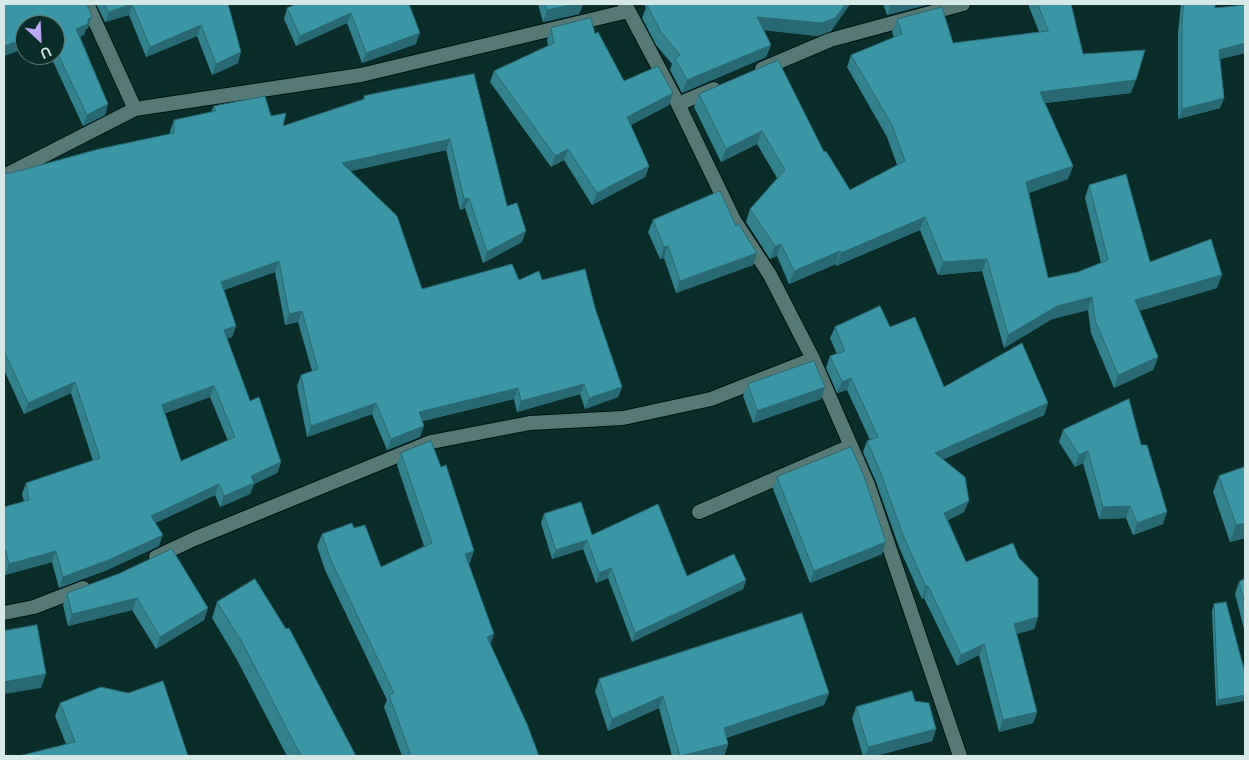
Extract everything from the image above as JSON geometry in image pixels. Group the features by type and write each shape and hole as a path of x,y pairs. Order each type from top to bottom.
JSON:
{"street":[{"path":"87,4 134,109"},
{"path":"750,74 830,40 963,4"},
{"path":"4,176 134,109 361,75 627,7 678,104 734,220 770,274 813,359 868,485 960,756"},
{"path":"678,104 723,85"},
{"path":"144,562 194,539 431,442 530,423 623,418 711,399 813,359"},
{"path":"699,512 851,446"},
{"path":"4,613 34,607 94,584"}],"building":[{"path":"4,4 87,4 92,17 88,19 88,24 76,29 108,104 87,115 63,65 65,65 65,15 15,15 15,42 4,46"},
{"path":"105,4 132,4 109,12"},
{"path":"132,4 228,4 241,52 216,64 201,25 150,47"},
{"path":"294,4 409,4 420,33 366,53 351,13 300,36 287,8"},
{"path":"545,4 575,4 547,10"},
{"path":"846,4 835,18 822,23 757,17 771,45 687,80 675,58 680,55 661,32 647,5"},
{"path":"1038,4 1071,4 1083,54 1145,50 1136,80 1040,92 1073,166 1026,182 1048,278 1078,272 1108,260 1089,185 1126,174 1150,262 1211,239 1222,275 1135,300 1158,357 1118,375 1095,320 1092,297 1057,306 1008,335 987,259 943,262 925,217 794,271 781,244 775,246 750,209 785,170 762,131 726,149 699,94 778,60 824,152 826,151 850,190 905,161 892,125 851,55 902,34 897,19 942,7 953,43 1048,31"},
{"path":"1184,4 1215,4 1215,8 1245,5 1245,43 1219,50 1224,98 1182,109 1182,23"},
{"path":"591,18 595,34 598,32 624,81 658,66 673,93 627,117 649,166 597,193 568,149 555,156 494,71 554,43 551,28"},
{"path":"474,74 507,206 517,203 526,231 487,252 469,198 464,199 450,139 342,163 397,216 422,289 512,264 519,280 539,271 542,280 585,269 595,308 622,387 589,398 584,384 521,401 518,388 419,412 424,426 391,439 376,403 311,426 301,375 318,369 302,311 289,314 279,261 221,282 236,326 224,330 250,401 259,397 281,462 251,476 254,483 224,496 219,484 151,516 163,535 111,559 63,577 56,551 9,564 6,551 4,551 4,507 29,500 26,483 100,458 75,382 28,403 4,351 4,173 12,173 99,149 174,133 174,120 216,111 214,106 265,96 271,116 286,113 283,126 365,99 364,96","holes":["214,386 235,437 181,461 162,405"]},
{"path":"720,191 736,226 738,223 757,253 680,281 668,246 664,247 653,220"},
{"path":"880,306 890,327 915,317 944,387 1022,343 1048,403 935,453 965,477 969,501 944,513 966,562 1013,543 1019,558 1038,578 1038,617 1014,624 1037,712 1003,720 984,644 961,655 928,586 926,587 903,535 867,441 878,437 851,378 842,382 830,356 845,351 835,327"},
{"path":"814,361 825,387 757,411 748,384"},
{"path":"1129,399 1141,445 1147,445 1167,512 1137,523 1130,506 1103,507 1088,451 1079,455 1063,430"},
{"path":"431,441 441,467 446,465 474,551 465,554 494,634 487,637 527,724 539,756 411,756 389,695 394,693 330,558 322,534 352,523 354,528 365,525 381,567 432,543 401,453"},
{"path":"851,447 864,476 886,542 814,571 777,477"},
{"path":"1245,467 1245,523 1236,525 1219,476"},
{"path":"581,502 592,535 658,504 687,576 734,554 746,580 635,633 611,568 599,573 587,540 556,550 544,514"},
{"path":"172,549 208,608 160,637 137,598 72,614 67,593 118,574"},
{"path":"255,579 286,629 289,628 356,756 301,756 242,642 217,602"},
{"path":"1245,579 1245,604 1239,582"},
{"path":"1226,602 1245,673 1245,695 1218,700 1214,604"},
{"path":"802,613 829,693 724,728 728,744 680,756 663,696 612,719 599,679"},
{"path":"37,625 46,674 4,682 4,631"},
{"path":"163,681 188,756 19,756 75,742 60,703 101,687 128,693"},
{"path":"912,691 915,701 929,703 936,729 868,747 856,707"}]}
